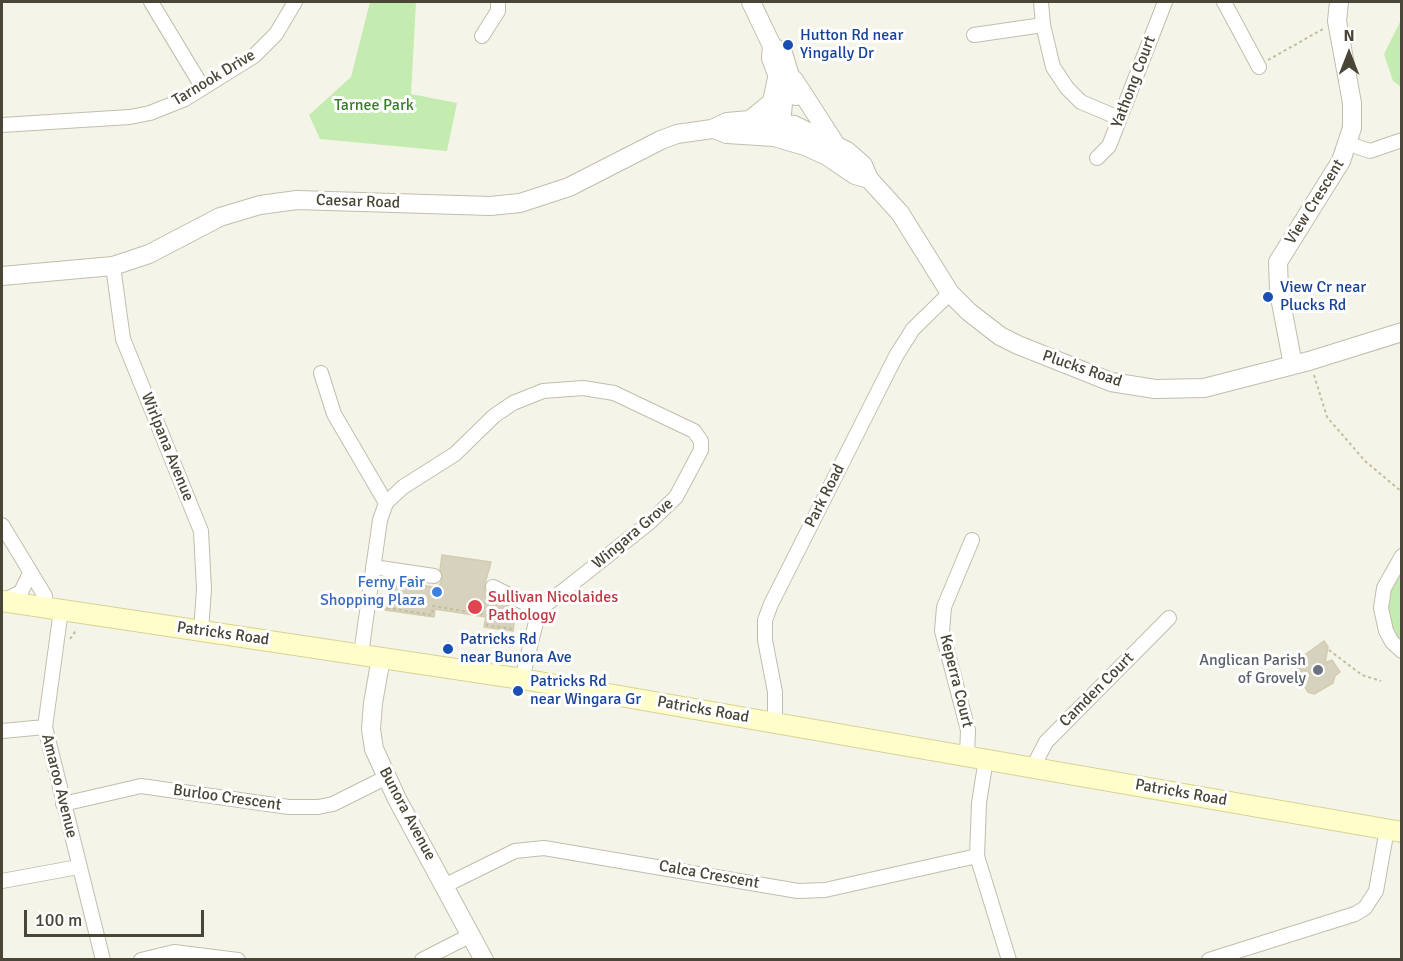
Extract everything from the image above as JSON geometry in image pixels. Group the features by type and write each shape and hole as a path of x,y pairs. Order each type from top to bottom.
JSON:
{"main road":[{"name":"Patricks Road","path":"2,601 522,679 1394,831"}],"street":[{"path":"151,2 203,88"},
{"name":"Tarnook Drive","path":"2,125 150,113 185,99 254,56 276,34 295,2"},
{"path":"482,36 498,11 498,2"},
{"path":"751,2 772,46 771,58 785,75 796,97 787,132"},
{"path":"1041,2 1043,25 1053,67 1067,88 1081,102 1119,118"},
{"name":"Yathong Court","path":"1097,158 1109,146 1165,2"},
{"path":"1224,2 1259,67"},
{"name":"View Crescent","path":"1293,365 1279,292 1278,262 1332,177 1348,144 1352,128 1352,103 1337,21 1339,2"},
{"path":"974,35 1043,25"},
{"path":"750,120 775,96 785,75"},
{"path":"785,75 801,86 834,143"},
{"name":"Caesar Road","path":"2,276 113,267 149,254 220,217 260,205 297,200 490,206 520,203 569,187 677,134 712,129 727,122 750,120 787,132"},
{"name":"Caesar Road","path":"712,129 727,134 787,132"},
{"name":"Plucks Road","path":"787,132 834,143 863,165 869,179 900,213 950,293 983,324 1018,345 1091,375 1136,387 1173,390 1204,388 1293,365 1401,332"},
{"name":"Plucks Road","path":"787,132 855,175 869,179"},
{"path":"1348,144 1370,151 1401,140"},
{"name":"Wirlpana Avenue","path":"113,267 123,339 201,531 204,590 201,631"},
{"name":"Park Road","path":"775,722 775,692 765,640 765,620 771,604 897,356 913,329 950,293"},
{"path":"321,373 334,414 386,503 380,520 360,654"},
{"name":"Wingara Grove","path":"386,503 403,487 455,454 494,416 513,403 543,391 583,388 614,393 694,431 701,441 701,450 676,497 650,522 539,610"},
{"path":"2,525 52,608"},
{"name":"Keperra Court","path":"972,540 944,607 942,631 977,757 979,803 977,856 1010,960"},
{"path":"1401,556 1384,588 1381,608 1386,632 1401,651"},
{"path":"373,567 434,576"},
{"path":"2,601 21,592 26,586 30,573"},
{"path":"493,587 539,610 522,679"},
{"name":"Amaroo Avenue","path":"52,608 45,727 103,960"},
{"name":"Camden Court","path":"1033,767 1046,742 1169,618"},
{"name":"Bunora Avenue","path":"381,658 371,729 374,749 484,960"},
{"path":"2,731 45,727"},
{"name":"Burloo Crescent","path":"63,804 141,786 289,807 318,807 333,804 387,777"},
{"path":"1209,960 1355,914 1365,908 1376,891 1394,831"},
{"name":"Calca Crescent","path":"446,885 514,851 544,848 798,891 825,890 977,856"},
{"path":"2,881 78,867"},
{"path":"422,960 471,935"},
{"path":"141,960 174,952 238,960"}],"path":[{"path":"1259,67 1277,54 1337,21"},
{"path":"1314,375 1327,417 1365,461 1401,492"},
{"path":"381,607 432,615 433,606 489,615 487,625 513,629"},
{"path":"68,645 77,629"},
{"path":"1329,650 1362,675 1381,681"}],"green space":[{"name":"Tarnee Park","path":"370,2 416,2 411,94 457,103 447,151 320,139 309,115 351,77"},
{"path":"1401,20 1401,87 1393,81 1384,54"},
{"path":"1401,569 1401,643 1389,624 1388,604 1391,588"}],"building":[{"name":"Ferny Fair Shopping Plaza","path":"442,555 491,562 484,587 486,596 516,609 513,631 484,627 486,617 435,609 434,617 385,610 390,579 438,588 443,577 440,570"},
{"name":"Anglican Parish of Grovely","path":"1324,641 1328,647 1325,663 1332,660 1340,672 1335,676 1333,683 1314,694 1308,692 1297,673 1296,661"}],"place":[{"name":"Hutton Rd near Yingally Dr","path":"788,45"},
{"name":"View Cr near Plucks Rd","path":"1268,297"},
{"name":"Ferny Fair Shopping Plaza","path":"437,592"},
{"name":"Sullivan Nicolaides Pathology","path":"475,607"},
{"name":"Patricks Rd near Bunora Ave","path":"448,649"},
{"name":"Anglican Parish of Grovely","path":"1318,670"},
{"name":"Patricks Rd near Wingara Gr","path":"518,691"}]}
